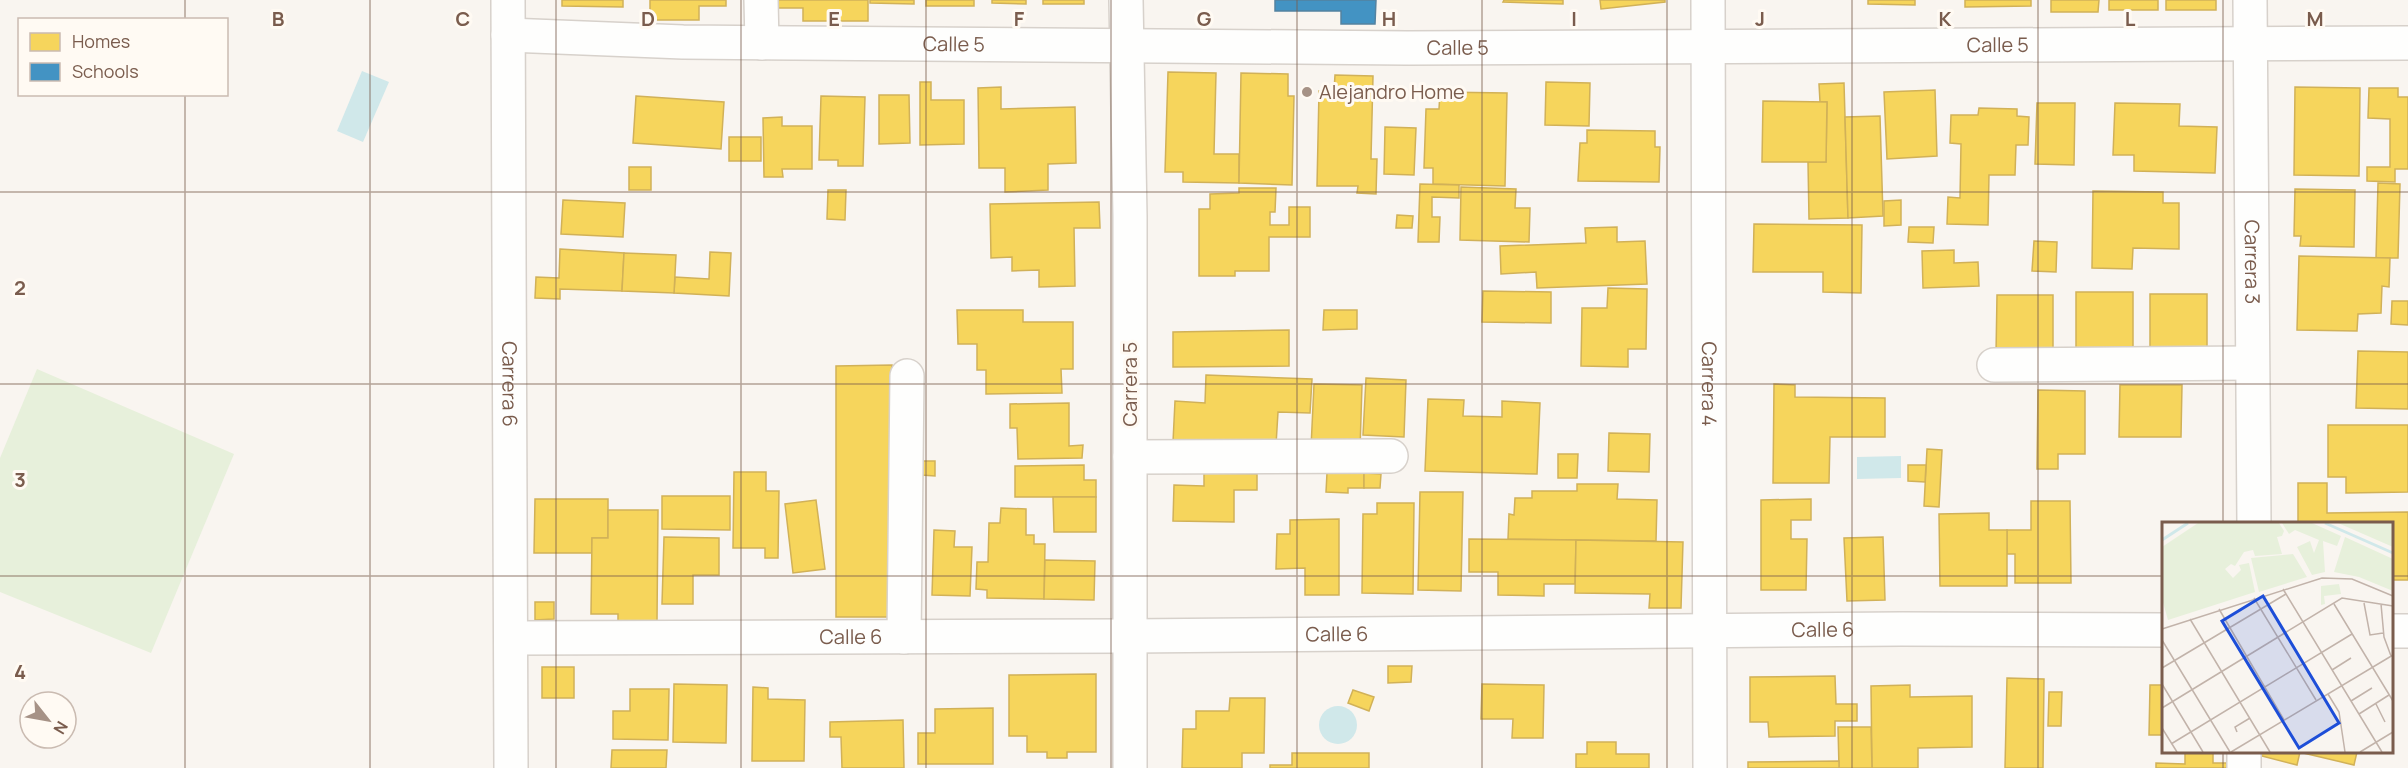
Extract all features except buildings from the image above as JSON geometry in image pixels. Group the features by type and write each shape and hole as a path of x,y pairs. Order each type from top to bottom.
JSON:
{"street":[{"name":"Carrera 6","path":"508,0 511,768"},
{"path":"761,0 762,43"},
{"name":"Carrera 5","path":"1126,0 1130,216 1130,768"},
{"name":"Carrera 4","path":"1708,0 1710,768"},
{"name":"Carrera 3","path":"2250,0 2254,522"},
{"name":"Calle 5","path":"508,35 637,41 762,43 1407,48 2408,43"},
{"path":"1994,365 2252,363"},
{"path":"904,637 907,376"},
{"path":"1130,457 1391,456"},
{"name":"Calle 6","path":"511,638 2162,630"}],"green space":[{"path":"37,369 234,454 151,653 0,592 0,458"}],"water":[{"path":"362,71 389,82 363,142 337,131"},
{"path":"1901,456 1901,478 1857,479 1857,457"},
{"path":"1338,706 1352,711 1357,725 1352,739 1338,744 1324,739 1319,725 1324,711"}],"place":[{"name":"Alejandro Home","path":"1307,92"}]}
